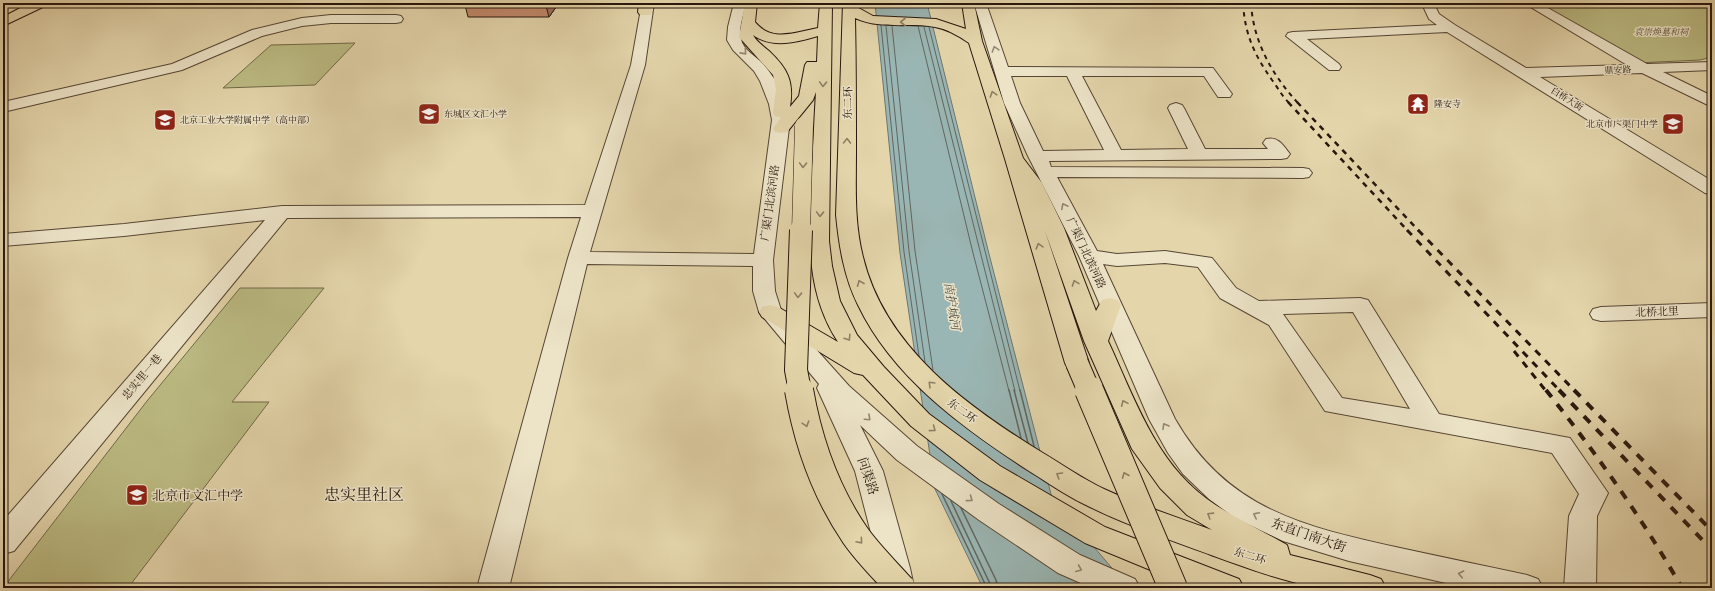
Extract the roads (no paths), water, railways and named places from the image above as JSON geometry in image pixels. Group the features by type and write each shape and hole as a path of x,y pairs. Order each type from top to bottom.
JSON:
{"main road":[{"path":"3,22 40,3"},
{"path":"751,3 746,37 778,70 783,81 788,122 796,370 804,417 821,474 855,536 899,588"},
{"path":"788,122 807,97 818,32 825,3"},
{"path":"825,3 819,241 821,266 829,301 846,338 875,373 920,420 990,473 1095,535 1228,588"},
{"path":"850,6 864,19 880,22 937,23 955,30 975,41"},
{"name":"东二环","path":"850,6 846,215 848,245 859,282 876,319 911,364 949,402 1007,444 1092,496 1211,543 1317,577 1370,588"},
{"path":"925,22 960,9 975,41 1003,125 1026,157 1033,183 1054,228 1096,341 1145,449 1170,481 1197,507 1242,535 1317,577"},
{"path":"748,22 753,31 774,39 788,39 818,32"},
{"path":"788,122 807,97"},
{"path":"1003,125 1012,103"},
{"path":"1026,157 1041,251 1077,363 1172,588"},
{"path":"1096,341 1110,305"},
{"path":"770,312 875,373"}],"street":[{"name":"广渠门北滨河路","path":"740,3 734,36 735,42 760,69 770,85 788,122 763,260 764,291 770,312 840,392 907,453 989,512 1069,564 1124,588"},
{"name":"广渠门北滨河路","path":"980,3 1012,103 1026,157 1047,172 1089,256 1110,305"},
{"name":"白桥大街","path":"1431,3 1429,6 1434,16 1450,28 1712,189"},
{"path":"1530,3 1645,69 1712,102"},
{"path":"493,588 578,258 638,65 646,6"},
{"path":"3,107 177,67 257,33 302,22 331,19 396,19"},
{"path":"1334,67 1293,36 1450,28"},
{"name":"鼎安路","path":"1523,73 1712,66"},
{"path":"1002,72 1073,73 1208,71 1224,94"},
{"path":"1073,73 1115,155"},
{"path":"1176,108 1199,155"},
{"path":"1026,157 1280,154 1272,143"},
{"path":"1047,172 1303,173"},
{"path":"3,240 124,230 282,212 593,211"},
{"name":"忠实里一巷","path":"3,542 282,212"},
{"path":"1089,256 1117,260 1165,258 1205,262 1228,293 1277,320 1334,406 1561,445 1594,493 1583,516 1579,583 1580,588"},
{"path":"578,258 763,260"},
{"name":"东直门南大街","path":"1110,305 1162,419 1177,446 1193,468 1219,491 1245,510 1283,529 1349,549 1527,588"},
{"path":"1256,308 1360,305 1431,422"},
{"name":"北桥北里","path":"1602,314 1712,310"},
{"name":"问渠路","path":"821,371 869,471 899,588"}],"water":[{"name":"南护城河","path":"875,3 927,3 988,250 1052,498 1129,588 983,588 935,489 900,253"}],"railway":[{"path":"1243,3 1248,35 1255,53 1282,95 1289,103"},
{"path":"1251,3 1256,31 1266,57 1280,81 1298,103"},
{"path":"1288,102 1408,231"},
{"path":"1297,102 1419,231"},
{"path":"1407,230 1560,391"},
{"path":"1418,230 1575,391"},
{"path":"1514,351 1546,391"},
{"path":"1546,390 1618,486 1651,536 1682,588"},
{"path":"1559,390 1712,550"},
{"path":"1574,390 1712,531"}],"place":[{"name":"隆安寺","path":"1418,104"},
{"name":"东城区文汇小学","path":"429,114"},
{"name":"北京工业大学附属中学（高中部）","path":"165,120"},
{"name":"北京市广渠门中学","path":"1673,124"},
{"name":"北京市文汇中学","path":"137,495"}],"district":[{"name":"忠实里社区","path":"364,495"}],"park label":[{"name":"袁崇焕墓和祠","path":"1661,32"}]}
